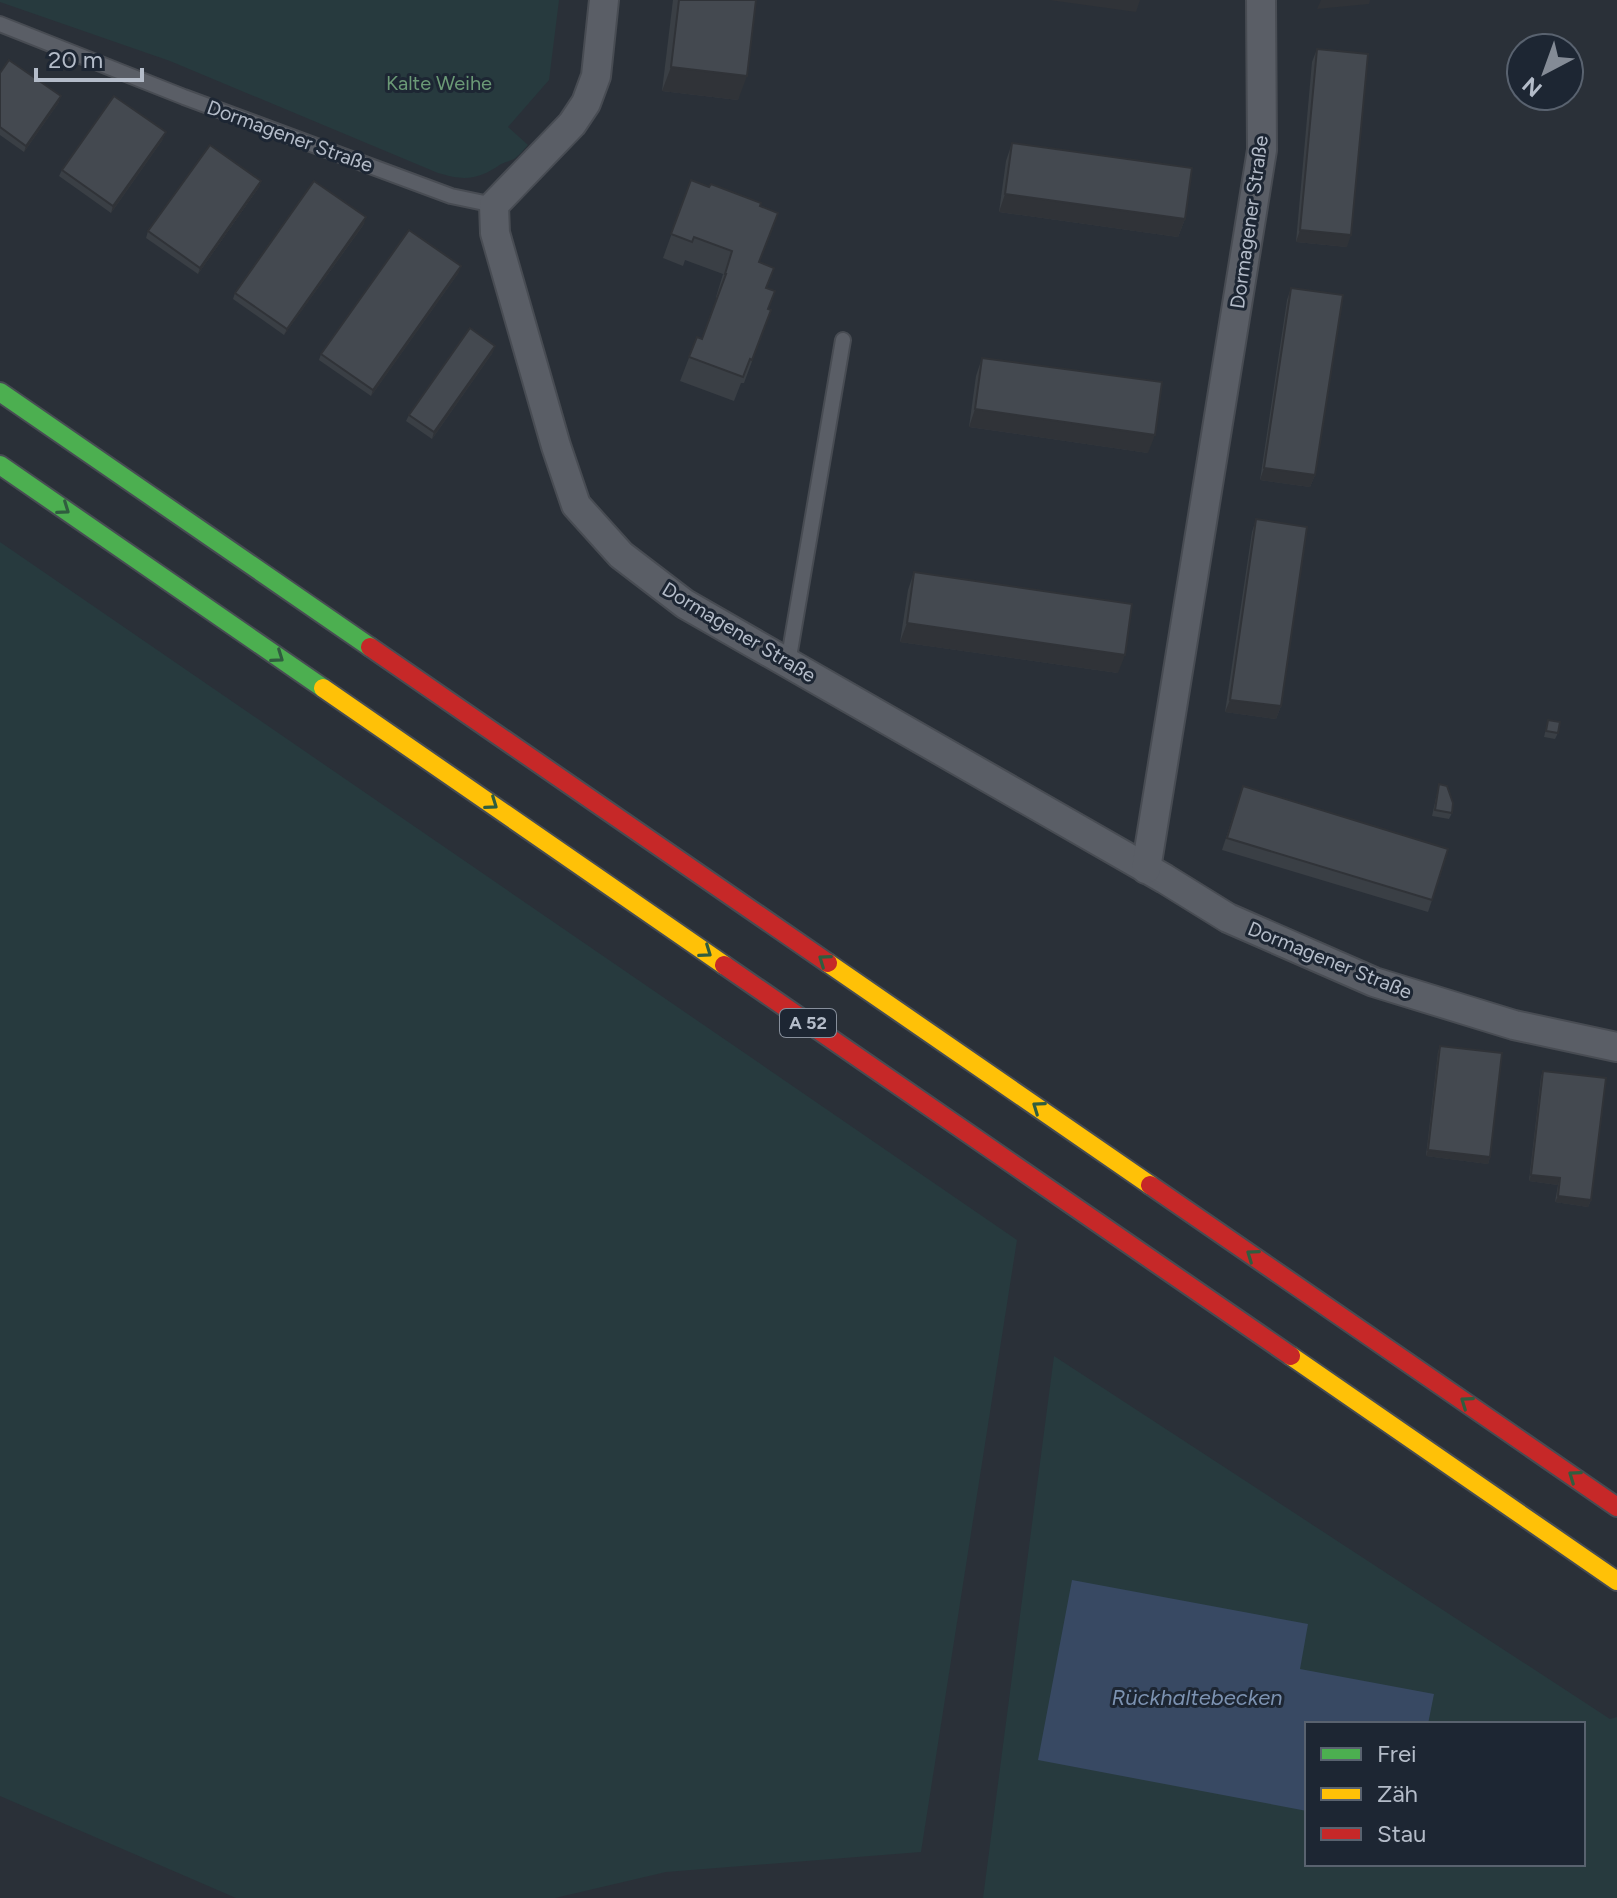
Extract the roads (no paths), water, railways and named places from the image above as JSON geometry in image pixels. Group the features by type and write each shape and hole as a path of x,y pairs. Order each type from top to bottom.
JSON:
{"highway":[{"path":"0,392 1617,1507"},
{"name":"A 52","path":"0,465 1617,1581"}],"street":[{"path":"494,205 572,124 586,103 596,76 604,0"},
{"name":"Dormagener Straße","path":"1146,869 1262,150 1261,0"},
{"name":"Dormagener Straße","path":"494,205 495,233 576,505 621,555 685,604 1228,918 1374,982 1514,1025 1617,1047"}],"lane":[{"name":"Dormagener Straße","path":"0,24 184,97 451,196 494,205"},
{"path":"788,663 843,340"}],"water":[{"name":"Rückhaltebecken","path":"1072,1580 1308,1624 1300,1669 1434,1694 1428,1722 1305,1722 1305,1811 1038,1760"}],"park label":[{"name":"Kalte Weihe","path":"439,83"}]}
